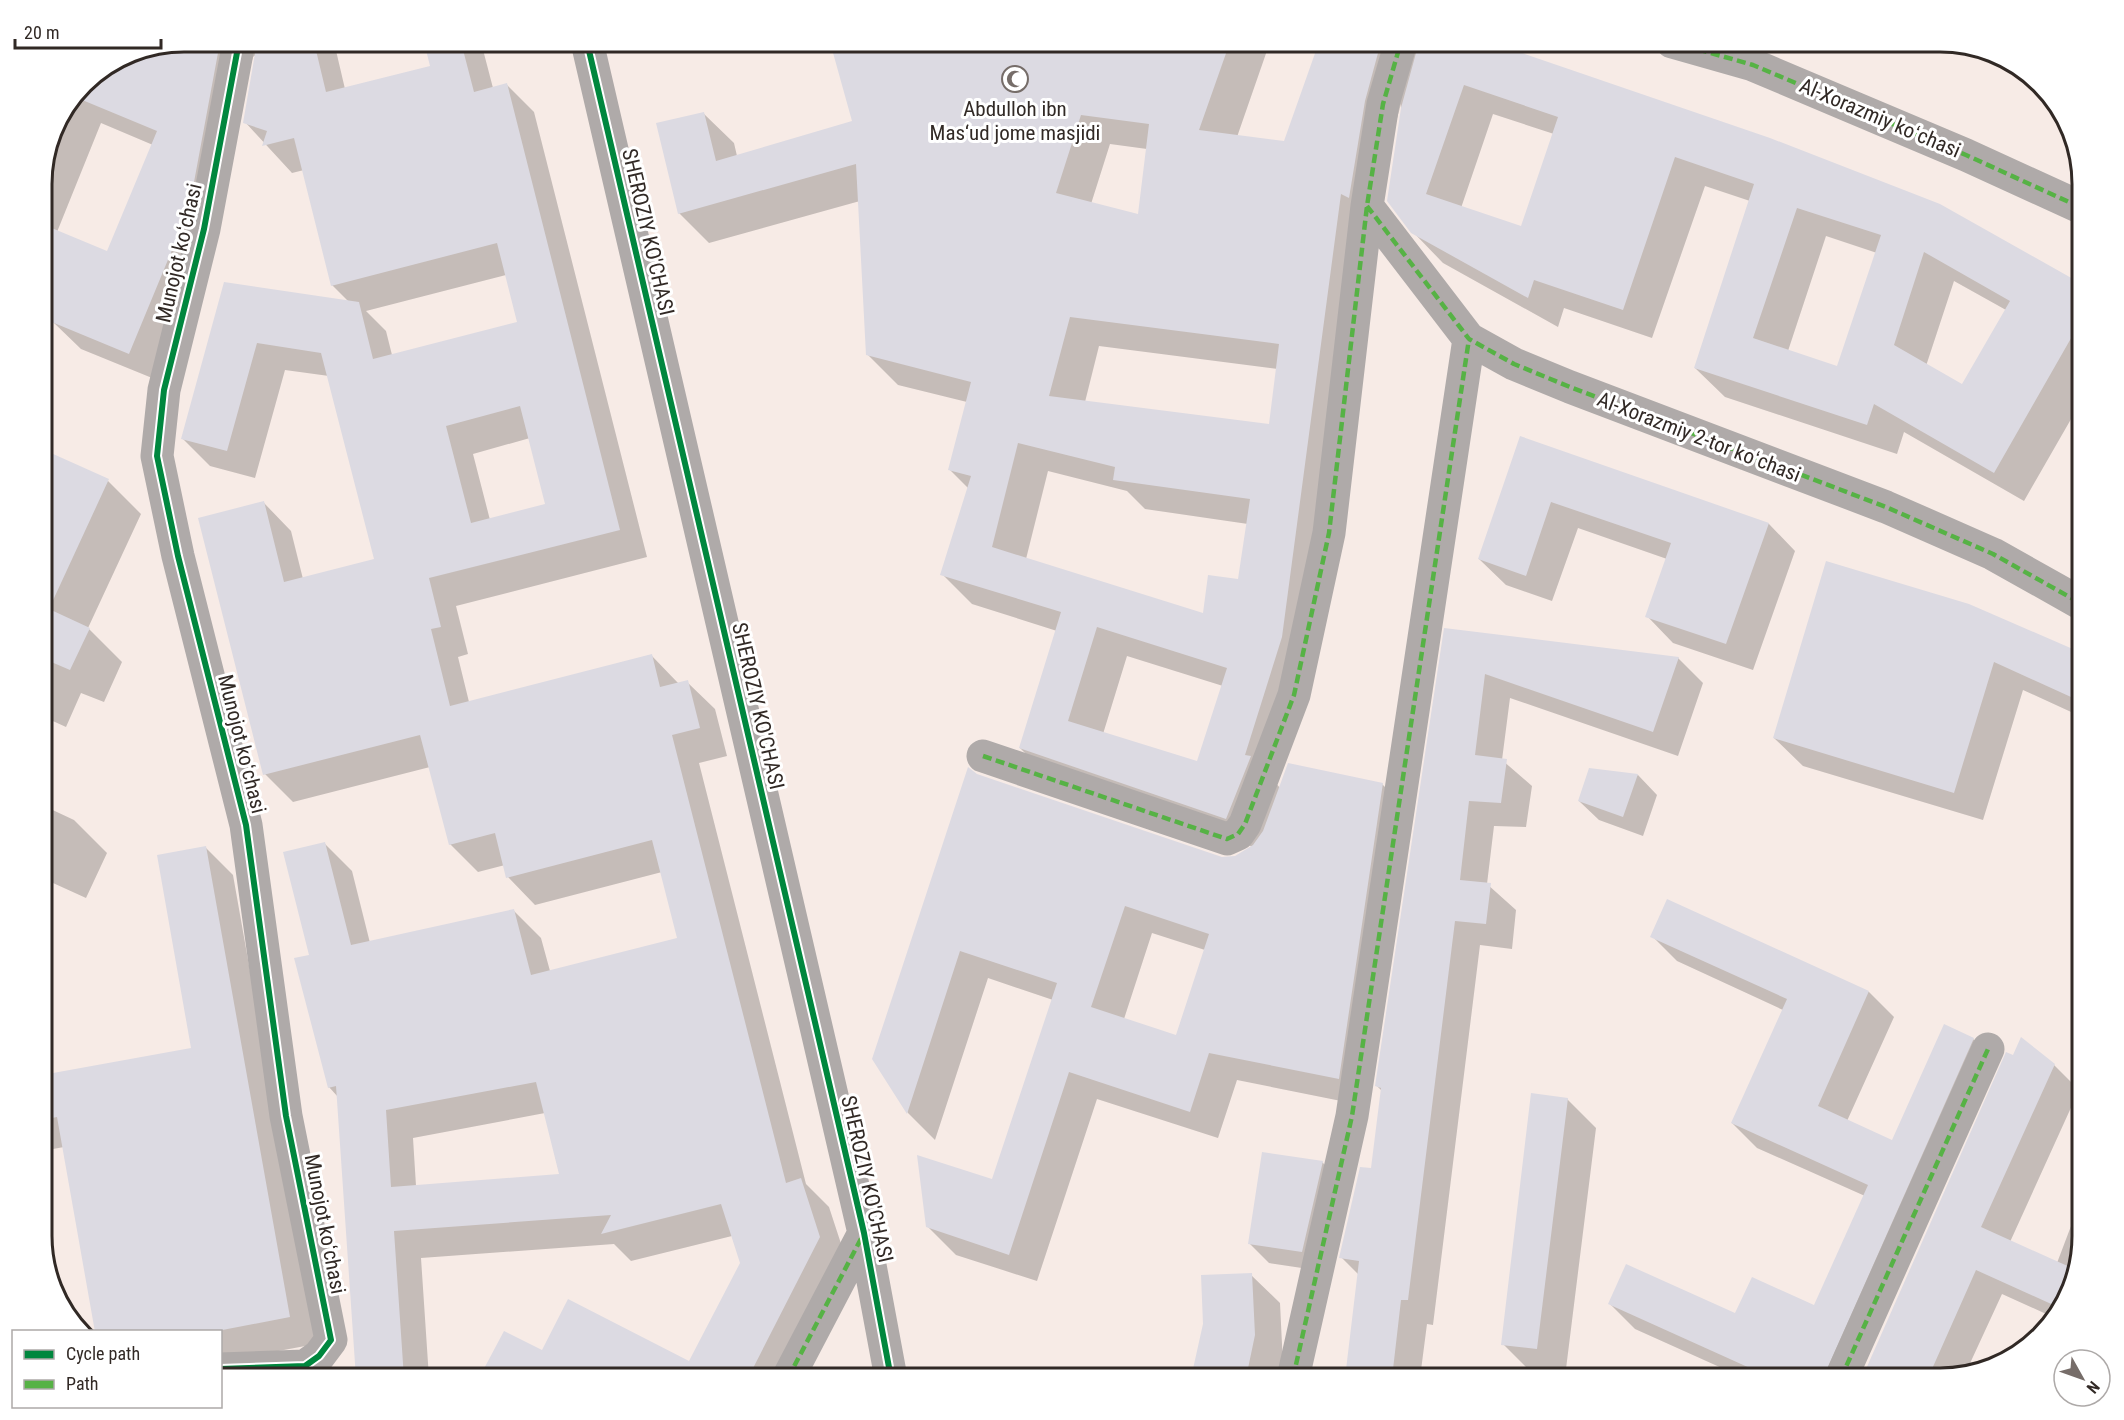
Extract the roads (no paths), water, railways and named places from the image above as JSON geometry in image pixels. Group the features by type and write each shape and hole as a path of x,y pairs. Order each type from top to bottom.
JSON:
{"street":[{"path":"983,756 1227,838 1238,834 1245,824 1294,695 1329,533 1367,206 1383,104 1398,52"},
{"name":"Al-Xorazmiy koʻchasi","path":"1709,52 1753,64 1966,155 2072,203"},
{"name":"Munojot koʻchasi","path":"237,53 204,229 164,390 157,456 178,556 246,825 286,1116 331,1340 319,1356 305,1366 248,1368"},
{"name":"SHEROZIY KO'CHASI","path":"590,53 864,1233 889,1368"},
{"name":"Al-Xorazmiy 2-tor koʻchasi","path":"1367,206 1469,339 1514,364 1570,387 1907,517 1993,554 2072,598"},
{"path":"1295,1368 1352,1116 1469,339"},
{"path":"1845,1368 1988,1049"},
{"path":"793,1368 864,1233"}],"place":[{"name":"Abdulloh ibn Mas‘ud jome masjidi","path":"1015,79"}]}
